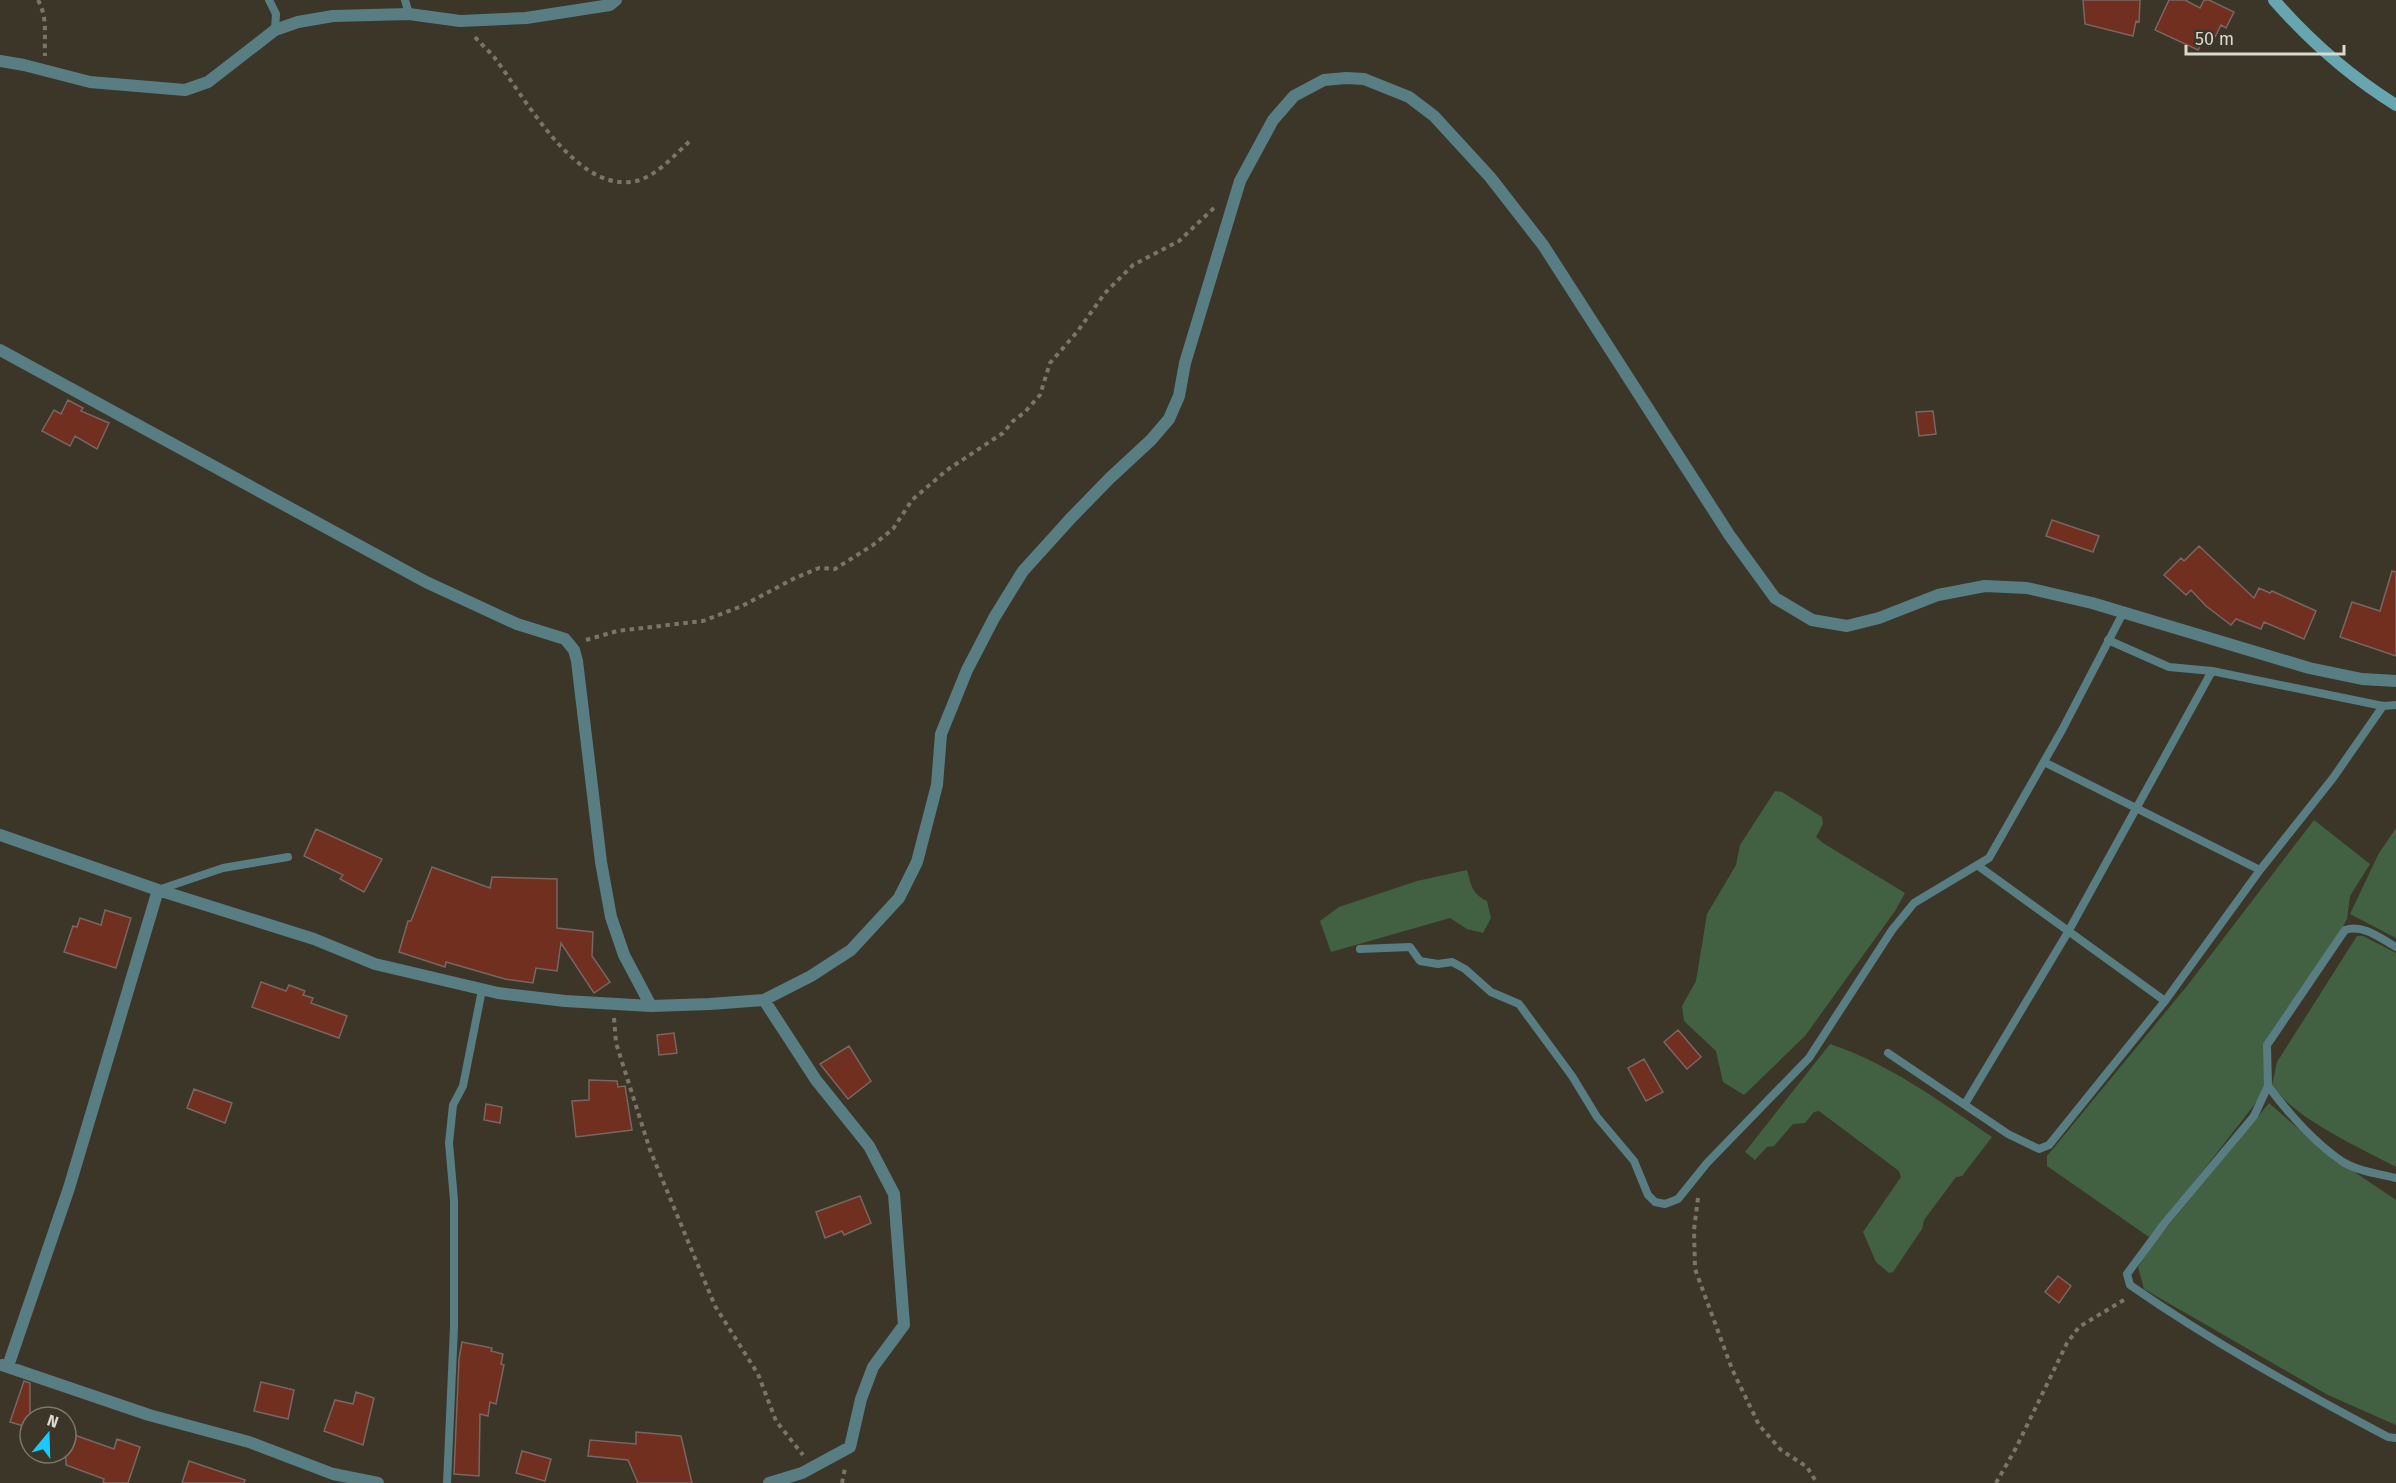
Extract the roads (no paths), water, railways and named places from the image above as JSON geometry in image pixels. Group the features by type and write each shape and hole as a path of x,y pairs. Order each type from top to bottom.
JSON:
{"street":[{"path":"0,61 90,82 186,90 208,82 275,30 298,22 333,16 409,14 460,21 526,18 610,4 616,0"},
{"path":"2274,0 2292,20 2365,86 2396,105"},
{"path":"0,835 158,890 314,939 375,964 482,990 565,1001 651,1006 710,1004 764,1000 811,976 851,950 899,898 917,862 937,785 941,734 967,670 994,618 1023,571 1079,510 1151,440 1169,419 1179,396 1185,363 1240,181 1273,120 1294,96 1324,80 1346,78 1364,79 1409,97 1434,116 1490,177 1543,245 1730,536 1775,598 1812,620 1847,626 1879,618 1938,595 1985,586 2027,588 2123,613 2310,668 2362,679 2396,681"},
{"path":"0,350 426,582 518,624 565,639 570,644 578,661 600,862 611,917 624,955 651,1006"},
{"path":"158,890 72,1177 4,1365 149,1415 249,1442 333,1474 378,1483"},
{"path":"764,1000 816,1080 869,1146 894,1194 902,1269 904,1325 873,1367 861,1399 850,1447 802,1473 769,1483"}],"lane":[{"path":"269,0 276,14 275,30"},
{"path":"405,0 409,14"},
{"path":"1359,949 1410,947 1420,961 1438,964 1452,962 1465,969 1491,992 1519,1004 1572,1076 1598,1117 1634,1161 1648,1195 1655,1202 1665,1204 1678,1199 1696,1176 1809,1058 1892,930 1914,903 1989,858 2044,762 2123,613"},
{"path":"2108,640 2169,667 2212,671 2383,706 2396,705"},
{"path":"1965,1104 2068,932 2212,671"},
{"path":"1888,1053 2008,1134 2039,1149 2049,1145 2165,1001 2260,870 2333,778 2383,706"},
{"path":"2044,762 2260,870"},
{"path":"158,890 223,868 288,857"},
{"path":"1977,865 2165,1001"},
{"path":"2396,947 2372,933 2354,927 2345,930 2267,1045 2268,1086 2254,1116 2164,1224 2127,1274 2130,1285 2176,1317 2293,1387 2388,1437 2396,1438"},
{"path":"447,1483 454,1327 454,1200 449,1143 453,1105 463,1086 482,990"},
{"path":"2268,1086 2294,1121 2344,1162 2369,1172 2396,1178"}]}
